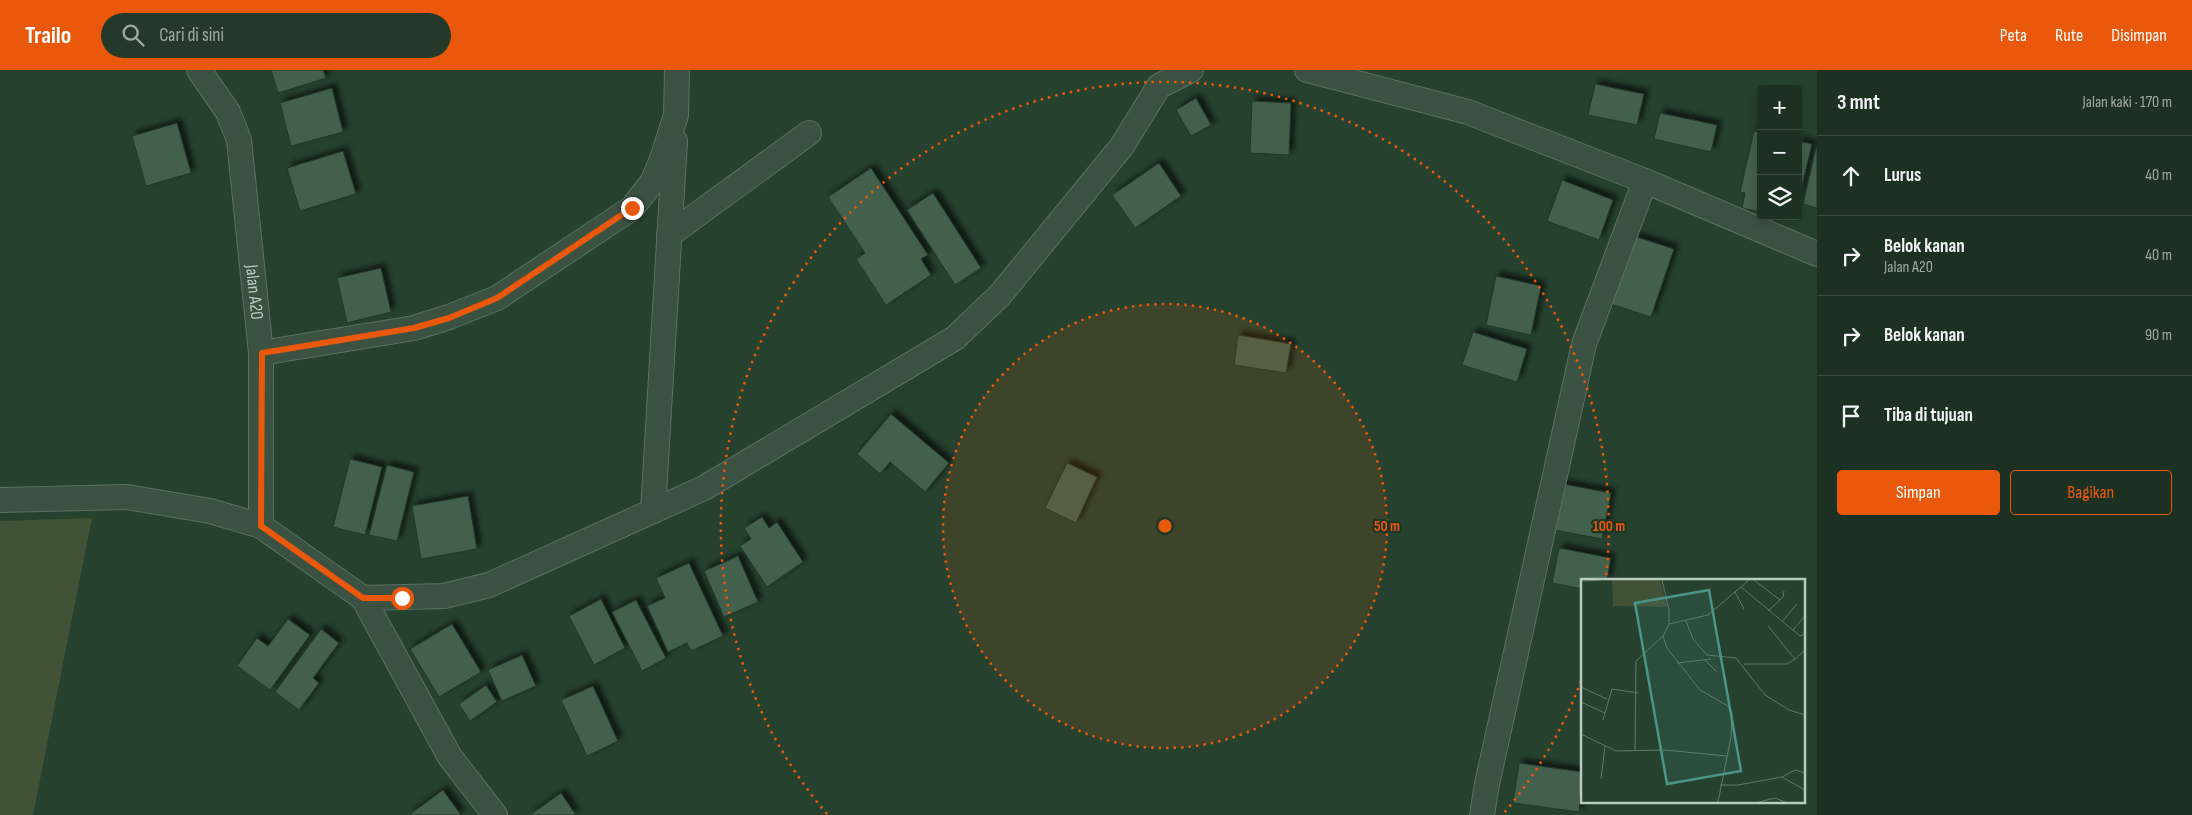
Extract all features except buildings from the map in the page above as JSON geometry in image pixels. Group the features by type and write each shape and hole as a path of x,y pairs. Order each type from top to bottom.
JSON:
{"street":[{"name":"Jalan A20","path":"199,70 228,112 239,140 262,353 261,526"},
{"path":"653,511 677,70"},
{"path":"363,598 444,596 490,585 704,488 956,338 1000,295 1122,146 1159,86 1191,70"},
{"path":"1307,70 1468,112 1645,181 1817,254"},
{"path":"262,353 414,328 449,318 497,298 632,208 653,180 676,115"},
{"path":"669,235 809,133"},
{"path":"1482,815 1486,784 1584,344 1645,181"},
{"path":"0,500 126,497 210,512 261,526 363,598 450,757 495,815"}],"green space":[{"path":"92,518 33,815 0,815 0,521"}],"route":[{"path":"402,598 363,598 261,526 262,353 414,328 449,318 497,298 632,208"}]}
